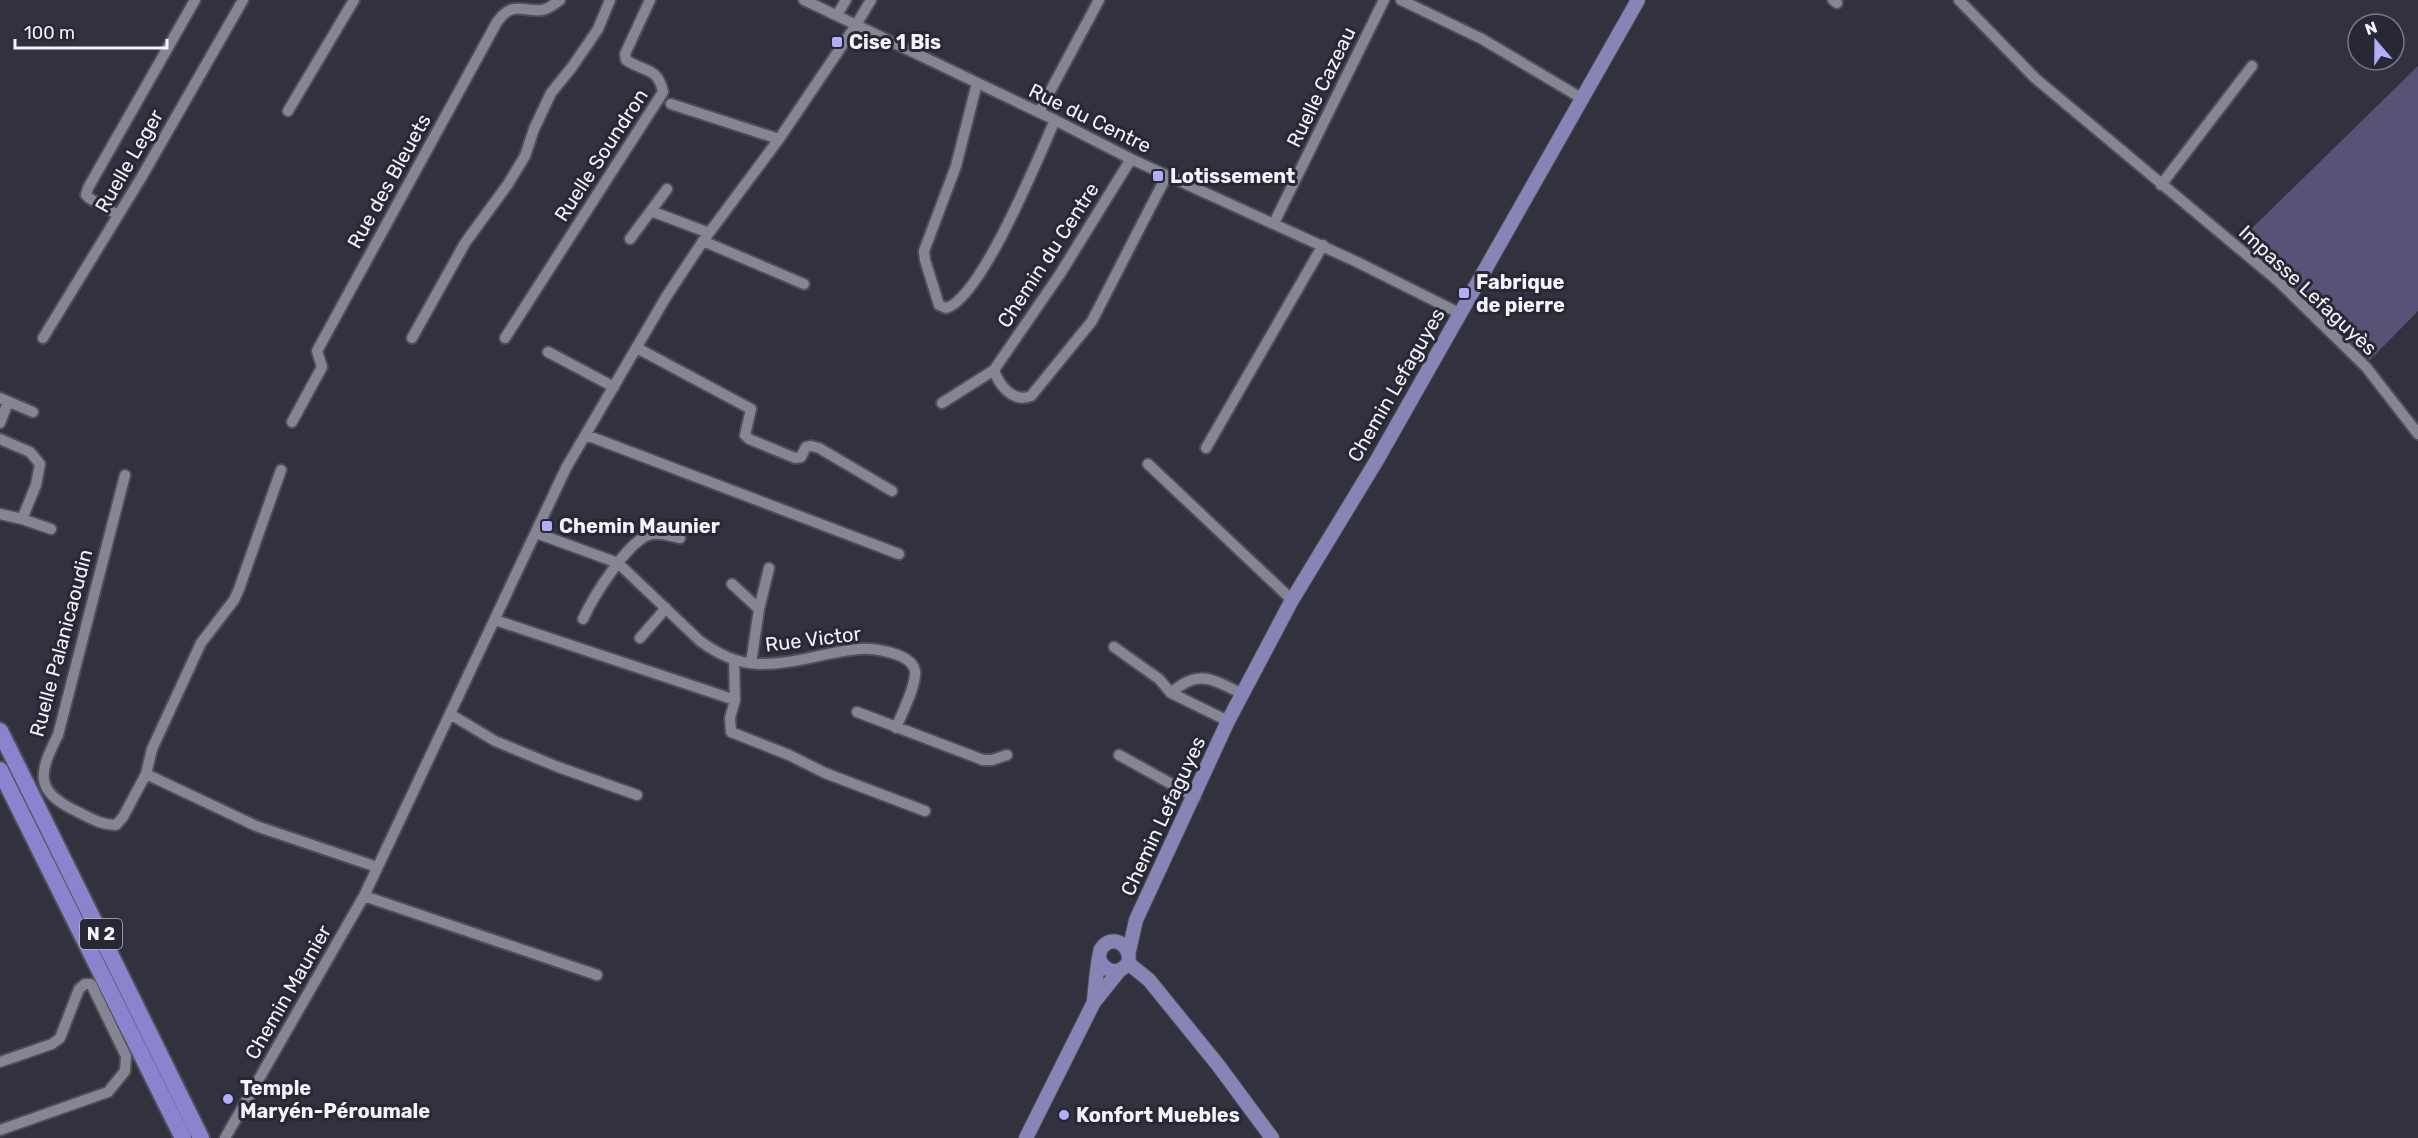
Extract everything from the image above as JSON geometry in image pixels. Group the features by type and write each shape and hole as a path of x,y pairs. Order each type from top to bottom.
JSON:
{"highway":[{"name":"N 2","path":"0,731 201,1138"},
{"name":"N 2","path":"0,770 183,1138"}],"main road":[{"name":"Chemin Lefaguyes","path":"1026,1138 1094,1002 1126,962 1136,920 1195,797 1228,721 1292,600 1377,460 1638,0"},
{"name":"Chemin Lefaguyes","path":"1109,941 1136,920"},
{"path":"1126,962 1111,971 1104,968 1099,953 1109,941 1125,944 1126,962 1149,980 1218,1065 1272,1138"},
{"name":"Chemin Lefaguyes","path":"1094,1002 1100,961"}],"street":[{"path":"118,215 89,198 86,195 88,188 195,0"},
{"name":"Ruelle Leger","path":"43,338 118,215 243,0"},
{"path":"288,111 354,0"},
{"name":"Rue des Bleuets","path":"292,422 322,367 317,351 497,22 512,9 524,7 541,10 560,0"},
{"path":"412,338 465,243 508,184 525,156 534,129 551,93 573,67 598,29 610,0"},
{"name":"Ruelle Soundron","path":"505,338 663,92 661,82 655,74 626,60 625,54 650,0"},
{"name":"Rue du Centre","path":"804,0 1039,112 1131,159 1323,246 1459,313"},
{"path":"837,15 846,0"},
{"name":"Chemin Maunier","path":"225,1138 364,896 566,468 666,297 706,237 779,139 856,25 870,0"},
{"path":"1039,112 1099,0"},
{"name":"Ruelle Cazeau","path":"1274,223 1384,0"},
{"path":"1401,0 1482,39 1583,99"},
{"name":"Impasse Lefaguyès","path":"1959,0 2035,78 2278,281 2366,367 2418,434"},
{"path":"2161,185 2252,66"},
{"path":"977,83 956,166 924,251 939,305 946,308 959,301 974,282 1011,218 1055,120"},
{"path":"671,104 779,139"},
{"name":"Chemin du Centre","path":"942,403 994,370 1060,274 1131,159"},
{"path":"994,370 997,379 1014,397 1023,399 1032,396 1092,321 1167,175"},
{"path":"630,239 667,189"},
{"path":"651,211 804,284"},
{"path":"1206,448 1323,246"},
{"path":"637,348 751,409 745,435 749,439 795,458 801,457 806,447 819,448 892,490"},
{"path":"548,352 614,387"},
{"path":"0,423 4,400 33,412"},
{"path":"586,435 899,554"},
{"path":"0,439 30,452 40,464 36,485 22,519"},
{"path":"1148,464 1292,600"},
{"name":"Ruelle Palanicaoudin","path":"125,475 61,725 45,761 43,772 44,782 53,798 106,825 116,825 123,818 146,774 152,749 201,643 234,600 281,470"},
{"path":"0,514 51,529"},
{"name":"Rue Victor","path":"537,533 618,563 700,641 714,651 734,660 751,663 782,663 860,649 881,650 906,659 914,666 915,678 896,728"},
{"path":"583,619 591,601 618,563 649,534 656,533 680,538"},
{"path":"751,663 759,609 769,568"},
{"path":"732,584 759,609"},
{"path":"640,638 666,608"},
{"path":"495,620 735,700"},
{"path":"1114,647 1159,679 1171,693 1228,721"},
{"path":"734,660 735,700 730,718 731,732 789,755 825,773 925,812"},
{"path":"1171,693 1186,682 1207,678 1243,694"},
{"path":"858,712 983,760 992,760 1007,755"},
{"path":"450,714 495,741 558,767 637,795"},
{"path":"1119,755 1195,797"},
{"path":"146,774 256,826 377,867"},
{"path":"364,896 597,975"},
{"path":"0,1062 52,1044 60,1038 79,989 84,984 91,984 126,1056 127,1063 125,1071 108,1092 0,1130"}],"shaded area":[{"path":"2418,66 2418,311 2370,360 2242,238"}],"place":[{"name":"Cise 1 Bis","path":"837,42"},
{"name":"Lotissement","path":"1158,176"},
{"name":"Fabrique de pierre","path":"1464,293"},
{"name":"Chemin Maunier","path":"547,526"},
{"name":"Temple Maryén-Péroumale","path":"228,1099"},
{"name":"Konfort Muebles","path":"1064,1115"}]}
